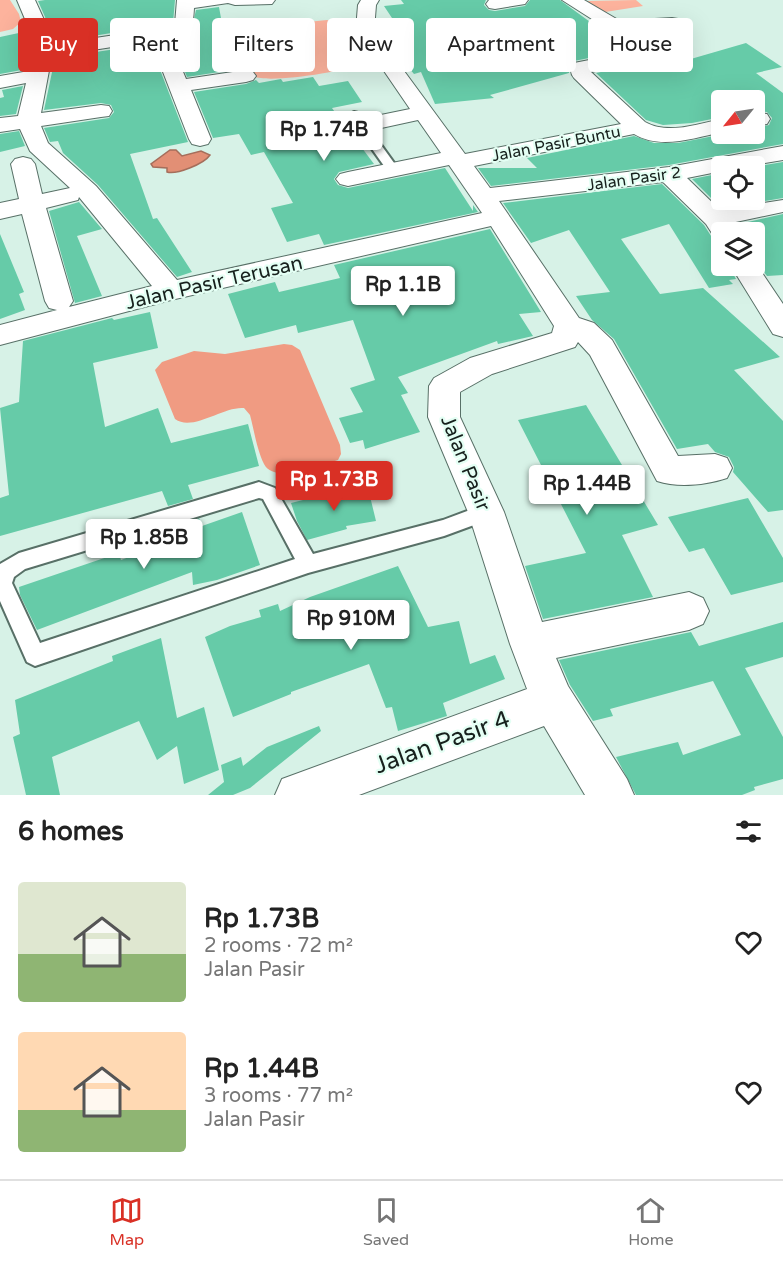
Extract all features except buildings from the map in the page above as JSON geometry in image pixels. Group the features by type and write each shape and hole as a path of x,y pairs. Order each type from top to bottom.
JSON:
{"street":[{"path":"26,0 34,18"},
{"path":"185,18 187,2 222,0"},
{"path":"235,0 266,0"},
{"path":"370,0 367,5 365,30 491,206 569,326 584,330 601,348 669,471 715,468"},
{"path":"495,4 519,0"},
{"path":"571,0 601,18"},
{"path":"588,66 580,67 581,74 637,127"},
{"path":"39,72 28,122 38,146 87,191 171,291"},
{"path":"173,72 200,139"},
{"path":"0,82 38,75"},
{"path":"179,86 246,76"},
{"path":"0,125 101,111"},
{"path":"351,123 424,112"},
{"name":"Jalan Pasir Buntu","path":"348,179 637,127 646,135 658,136 711,127"},
{"name":"Jalan Pasir 2","path":"491,206 783,153"},
{"path":"23,164 59,301"},
{"path":"669,174 715,222"},
{"path":"0,211 69,195"},
{"name":"Jalan Pasir Terusan","path":"0,335 491,206"},
{"path":"731,222 779,206"},
{"path":"750,276 783,327"},
{"name":"Jalan Pasir","path":"569,326 565,340 481,366 444,386 444,417 486,512 530,644 553,701 611,795"},
{"path":"530,644 689,611"},
{"name":"Jalan Pasir 4","path":"298,795 553,701"}],"lane":[{"path":"351,123 393,170"},
{"path":"308,564 269,494 259,490 19,562 6,571 2,583 35,655 308,564 444,528 486,512"}],"shaded area":[{"path":"0,0 10,0 19,14 18,25 13,29 0,32"},
{"path":"636,0 643,6 599,13 586,1"},
{"path":"327,20 327,72 273,79 253,76 251,72 315,72 315,21"},
{"path":"170,150 176,150 182,156 201,151 210,155 196,165 177,172 167,172 167,168 153,167 151,164"},
{"path":"284,344 292,345 300,350 340,445 341,454 338,460 299,472 278,473 270,470 264,464 250,415 244,408 236,408 199,421 182,422 175,419 155,370 162,362 194,351 225,354"}]}
